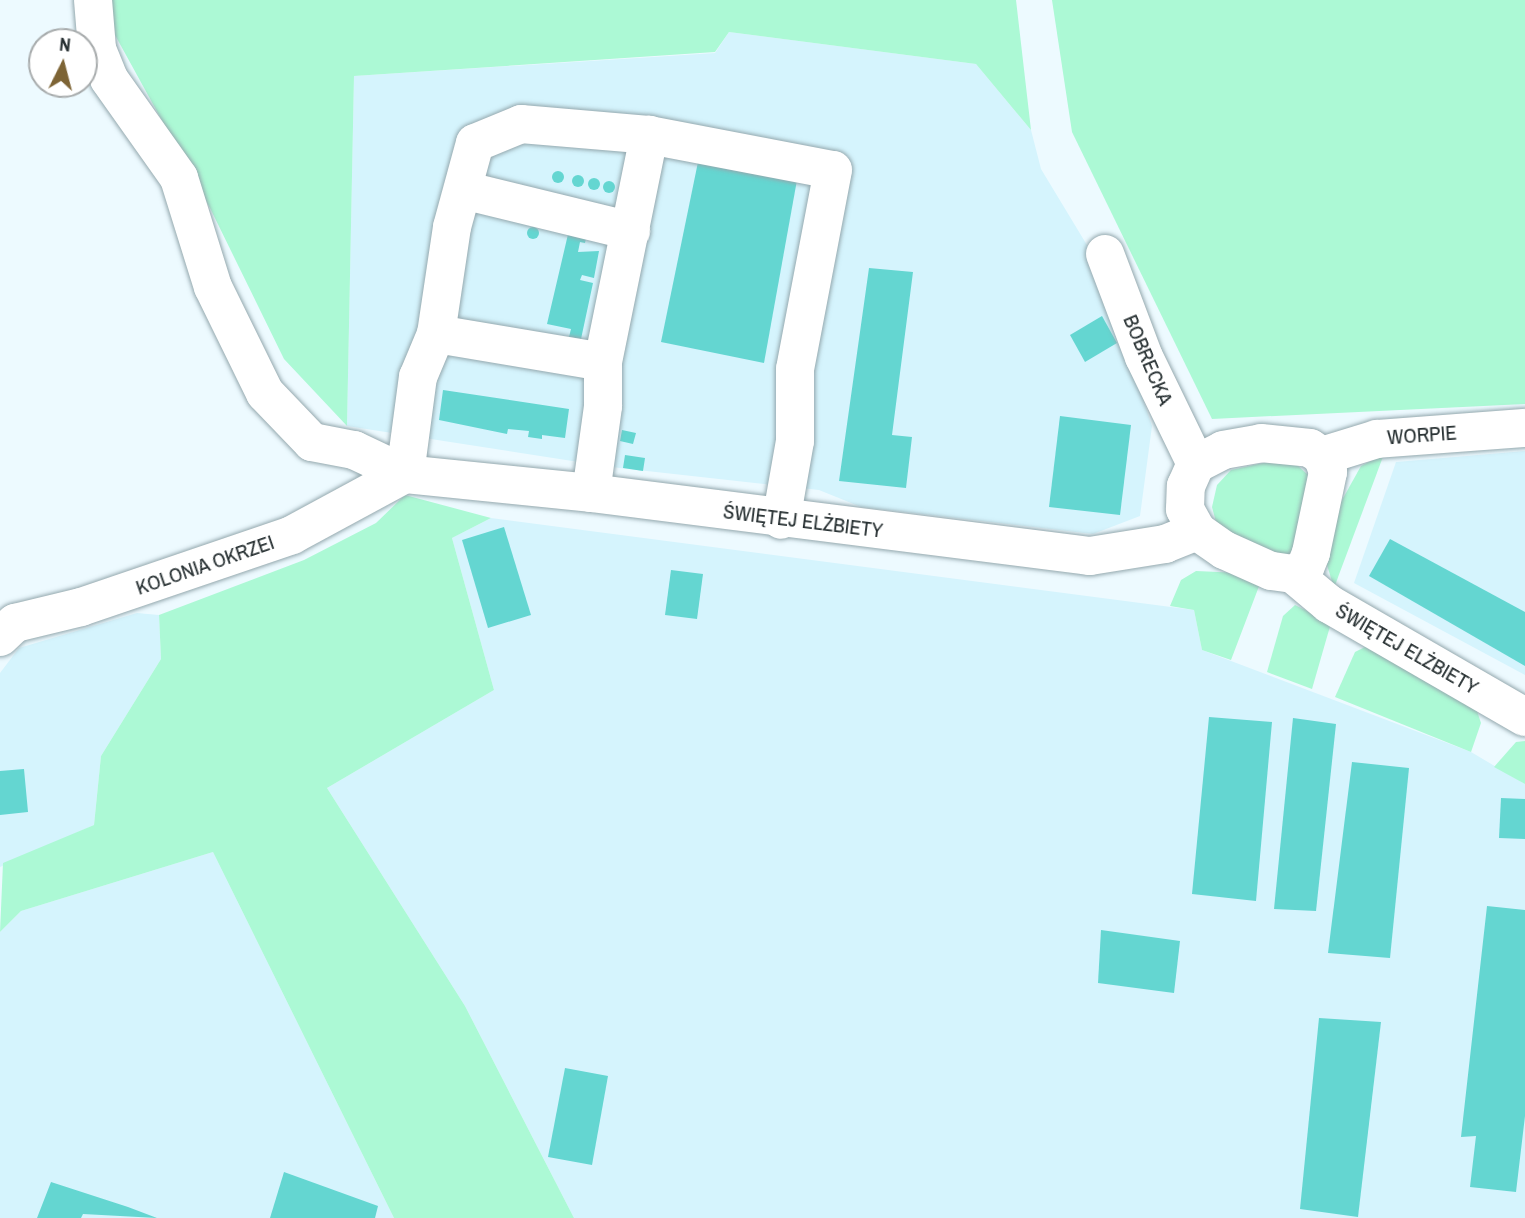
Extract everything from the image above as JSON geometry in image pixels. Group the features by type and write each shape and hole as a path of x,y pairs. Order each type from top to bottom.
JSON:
{"street":[{"path":"93,0 97,50 109,79 179,178 213,287 265,393 312,442 354,450 405,474 418,377 436,334 452,227 475,143 521,124 649,135 832,170 795,369 795,441 781,520"},
{"path":"591,493 603,407 603,362 649,135"},
{"path":"463,190 631,231"},
{"name":"BOBRECKA","path":"1105,254 1144,357 1196,464"},
{"path":"436,334 603,362"},
{"name":"WORPIE","path":"1322,456 1377,439 1525,428"},
{"path":"1261,443 1297,444 1322,456 1329,479 1324,503 1307,565 1293,575 1271,571 1224,550 1197,531 1188,520 1184,499 1196,464 1223,450 1261,443"},
{"name":"ŚWIĘTEJ ELŻBIETY","path":"405,474 591,493 781,520 1090,556 1139,551 1179,541 1197,531"},
{"name":"KOLONIA OKRZEI","path":"0,637 15,623 81,607 292,535 405,474"},
{"name":"ŚWIĘTEJ ELŻBIETY","path":"1293,575 1329,604 1525,717"}],"shaded area":[{"path":"729,32 976,64 1031,130 1041,169 1096,260 1152,426 1140,516 1093,534 861,507 819,490 611,467 347,426 354,76 715,53"},
{"path":"1525,451 1525,675 1354,583 1396,462"},
{"path":"491,518 1194,610 1202,650 1471,752 1525,784 1525,1218 574,1218 465,1006 327,788 494,690 452,538"},
{"path":"137,613 159,615 161,659 101,756 94,825 0,867 0,673 19,648"},
{"path":"213,852 394,1218 0,1218 0,932 21,911"}],"green space":[{"path":"109,0 1016,0 1031,130 976,64 729,32 715,52 354,76 347,426 284,359 210,208 115,35"},
{"path":"1052,0 1525,0 1525,404 1212,419 1072,132"},
{"path":"1384,454 1334,588 1327,565 1337,509 1361,466"},
{"path":"1277,460 1296,464 1308,475 1299,545 1287,558 1234,535 1216,522 1212,507 1217,485 1231,470"},
{"path":"405,495 491,518 452,538 494,690 327,788 465,1006 574,1218 394,1218 213,852 21,911 0,932 3,863 94,825 101,756 161,659 159,615 304,560 376,523"},
{"path":"1196,571 1241,573 1261,581 1231,660 1202,650 1194,610 1170,606 1181,580"},
{"path":"1295,605 1331,623 1312,689 1267,672 1283,616"},
{"path":"1367,646 1475,705 1481,723 1471,752 1335,697 1355,652"},
{"path":"1525,741 1525,784 1494,767 1516,742"}],"building":[{"path":"698,162 797,180 764,363 661,342"},
{"path":"553,172 563,172 563,182 553,182"},
{"path":"573,176 583,176 583,186 573,186"},
{"path":"589,179 599,179 599,189 589,189"},
{"path":"604,182 614,182 614,192 604,192"},
{"path":"592,212 585,243 580,242 578,252 599,251 594,278 582,275 580,280 593,283 581,339 569,337 571,329 547,324 569,230"},
{"path":"528,228 538,228 538,238 528,238"},
{"path":"869,268 913,272 892,435 912,437 906,488 839,481"},
{"path":"1102,316 1117,343 1085,362 1070,335"},
{"path":"443,390 569,409 565,438 542,435 542,439 528,437 529,431 508,429 507,434 439,420"},
{"path":"1060,416 1131,425 1120,515 1049,507"},
{"path":"622,430 636,433 633,444 620,441"},
{"path":"625,455 645,458 643,471 623,468"},
{"path":"504,527 531,615 488,628 462,540"},
{"path":"1390,539 1525,612 1525,666 1369,576"},
{"path":"671,570 703,574 697,619 665,615"},
{"path":"1209,717 1272,722 1256,901 1192,894"},
{"path":"1293,718 1336,724 1316,911 1274,909"},
{"path":"1352,762 1409,768 1390,958 1328,953"},
{"path":"24,769 28,812 0,815 0,771"},
{"path":"1501,798 1525,799 1525,839 1499,838"},
{"path":"1487,906 1525,910 1525,1116 1516,1192 1470,1187 1476,1136 1461,1137"},
{"path":"1101,930 1180,941 1174,993 1098,983"},
{"path":"1319,1018 1381,1022 1358,1217 1300,1209"},
{"path":"565,1068 608,1076 592,1165 548,1157"},
{"path":"284,1172 378,1206 375,1218 270,1218"},
{"path":"51,1182 157,1218 83,1214 81,1218 37,1218"}]}
